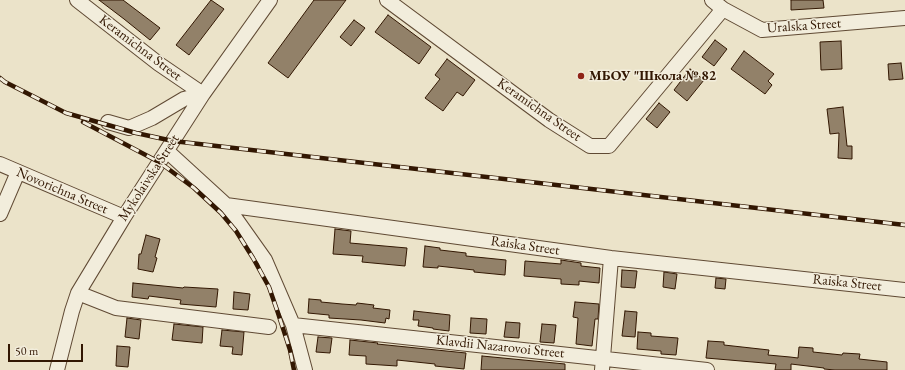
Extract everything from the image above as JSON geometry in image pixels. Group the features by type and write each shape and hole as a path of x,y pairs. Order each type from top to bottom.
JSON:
{"street":[{"name":"Keramichna Street","path":"77,0 159,64 203,94"},
{"name":"Mykolaivska Street","path":"57,370 78,293 124,217 203,94 270,0"},
{"name":"Keramichna Street","path":"387,0 549,120 590,146 610,146 723,9"},
{"name":"Uralska Street","path":"712,0 723,9 762,30 905,18"},
{"path":"108,122 129,128 152,118 184,98 203,94"},
{"path":"167,150 226,205 265,260 293,325 305,370"},
{"name":"Novorichna Street","path":"0,164 124,217"},
{"path":"0,214 18,172"},
{"name":"Raiska Street","path":"226,205 612,258 905,290"},
{"path":"603,364 612,258"},
{"path":"78,293 116,308 269,327"},
{"name":"Klavdii Nazarovoi Street","path":"293,325 603,364 707,370"}],"building":[{"path":"99,0 123,0 160,28 150,40"},
{"path":"211,0 224,9 189,55 176,45"},
{"path":"314,0 346,0 288,78 268,63"},
{"path":"791,0 823,0 824,8 791,10"},
{"path":"388,15 431,47 419,64 375,32"},
{"path":"354,20 365,28 351,46 340,37"},
{"path":"715,40 727,49 714,66 702,57"},
{"path":"841,41 842,69 821,70 820,42"},
{"path":"744,51 774,74 768,81 772,85 765,94 731,69"},
{"path":"447,59 475,80 463,96 457,92 443,111 425,98 440,79 435,75"},
{"path":"901,63 903,79 889,80 888,64"},
{"path":"690,69 704,80 687,101 674,90"},
{"path":"659,103 670,112 657,128 646,119"},
{"path":"843,107 847,146 852,146 852,159 838,158 839,133 830,134 827,109"},
{"path":"335,229 351,231 350,243 407,248 405,266 362,262 363,256 333,254"},
{"path":"146,235 160,239 153,272 138,269 139,254 141,254"},
{"path":"425,246 440,248 440,250 466,253 466,256 506,260 505,275 438,266 438,268 423,267"},
{"path":"561,260 581,263 581,266 600,268 599,283 579,281 579,285 561,284 561,279 524,276 525,261 561,264"},
{"path":"622,270 637,271 635,288 621,287"},
{"path":"664,272 677,274 675,289 663,287"},
{"path":"716,278 726,279 725,289 715,288"},
{"path":"133,283 183,288 218,289 216,307 180,304 181,300 149,296 148,299 132,297"},
{"path":"234,292 250,294 248,310 233,309"},
{"path":"309,299 342,304 356,305 357,303 374,305 373,308 390,310 389,319 386,318 385,323 329,318 329,315 308,313"},
{"path":"575,302 599,304 598,319 595,319 592,346 576,344 578,318 573,317"},
{"path":"414,311 450,315 449,331 418,326 419,320 413,320"},
{"path":"625,311 637,312 635,337 622,336"},
{"path":"127,318 141,320 139,339 125,337"},
{"path":"471,318 487,319 486,334 470,333"},
{"path":"506,322 520,323 519,338 504,337"},
{"path":"174,324 203,327 202,343 172,340"},
{"path":"542,324 556,325 554,343 540,342"},
{"path":"222,330 244,332 242,355 232,354 233,347 220,346"},
{"path":"638,332 651,333 651,336 678,338 676,355 661,354 661,351 637,349"},
{"path":"318,337 332,338 330,353 316,352"},
{"path":"350,340 466,353 464,369 397,360 397,366 366,364 366,356 349,355"},
{"path":"708,341 724,342 724,345 769,350 768,355 798,358 799,347 813,348 813,352 842,355 843,353 860,354 859,359 887,362 887,370 835,370 791,364 791,370 775,370 776,364 706,358"},
{"path":"117,346 130,347 128,367 116,366"},
{"path":"482,356 565,364 565,370 481,370"}],"railway":[{"path":"0,78 66,113 136,133 173,141 905,225"},
{"path":"83,122 159,162 194,188 221,213 236,231 269,287 290,350 294,370"}],"place":[{"name":"МБОУ \"Школа № 82","path":"581,76"}]}
